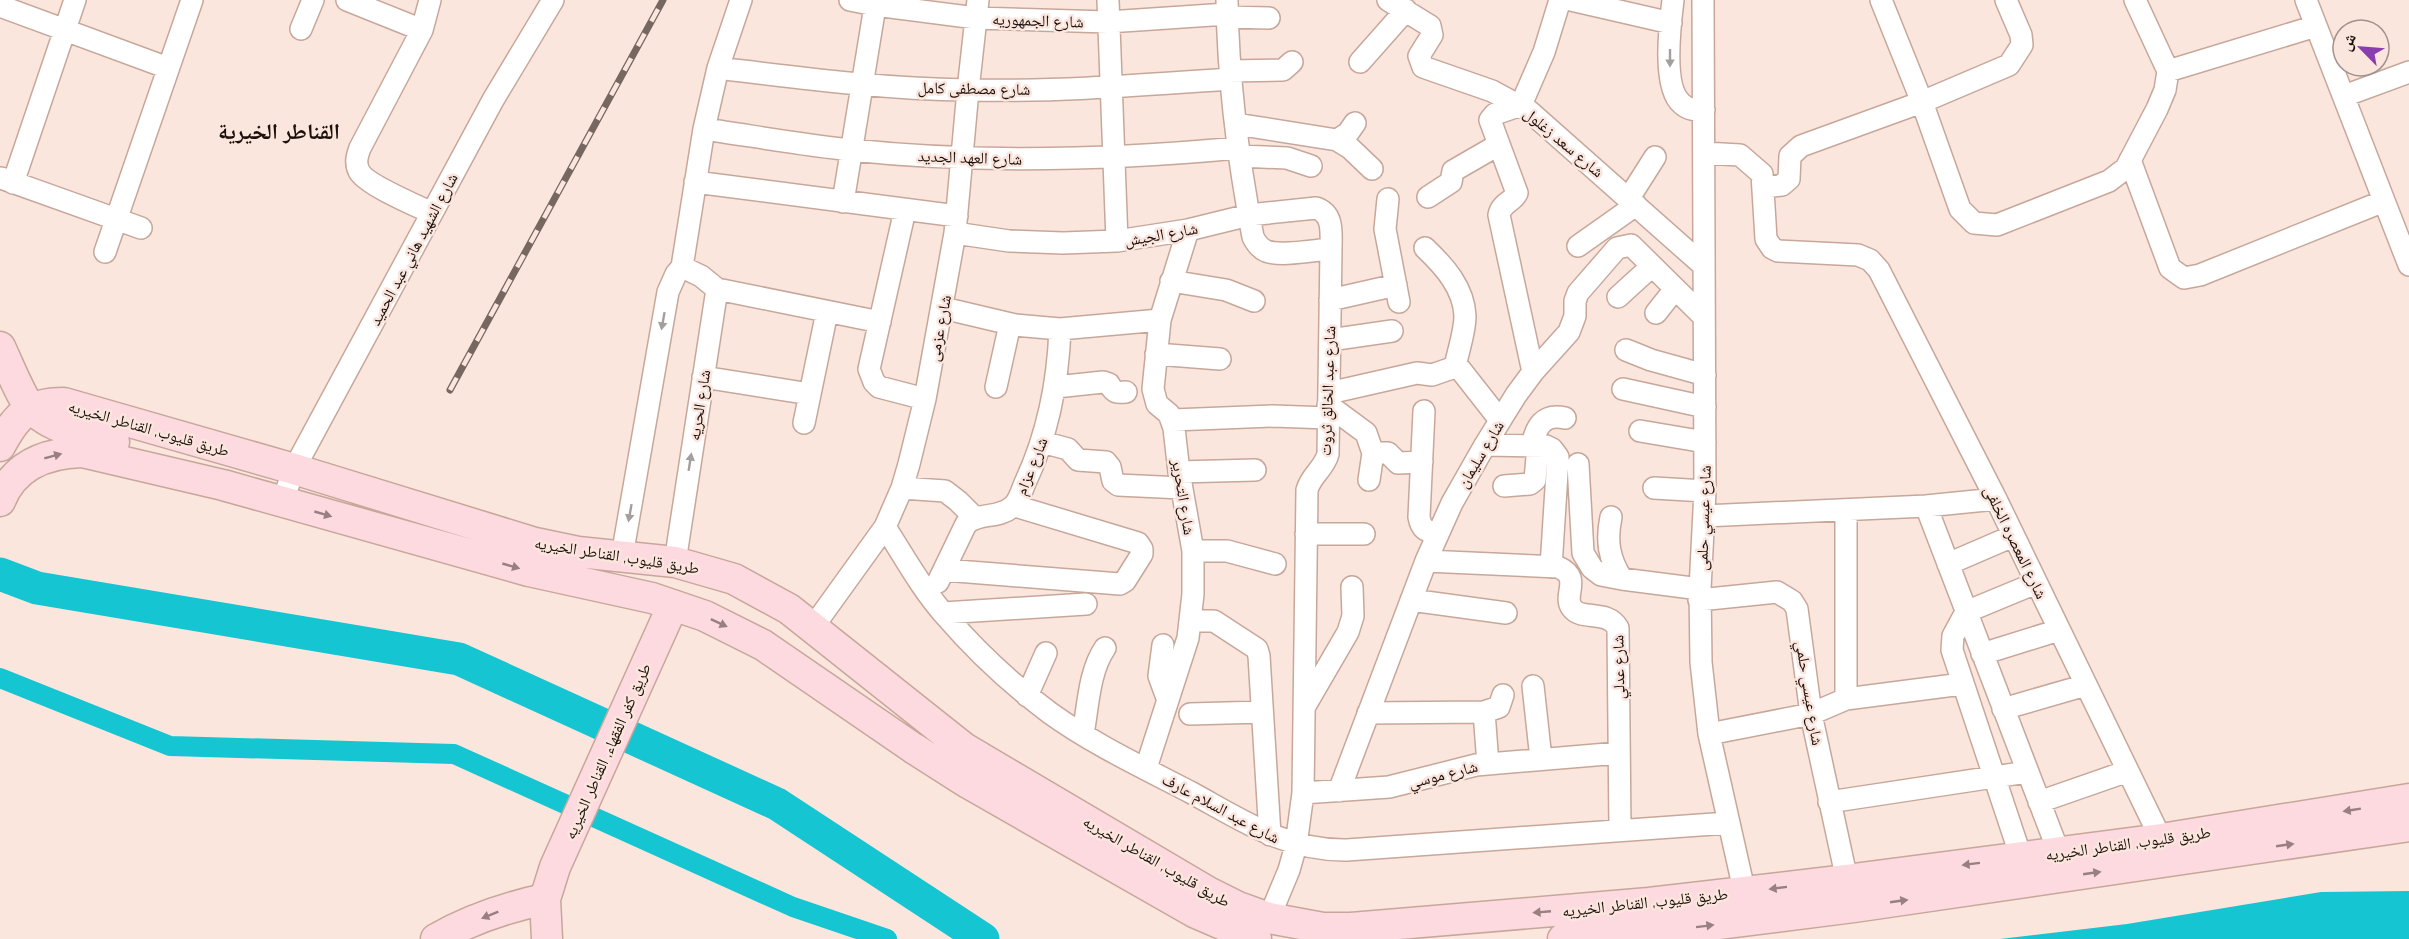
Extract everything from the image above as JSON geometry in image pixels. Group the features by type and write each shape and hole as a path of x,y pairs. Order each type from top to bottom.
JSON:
{"main road":[{"path":"0,347 24,399 10,425"},
{"name":"طريق قليوب, القناطر الخيريه","path":"10,425 51,403 64,403 294,469 535,543 578,552 675,562 734,579 780,603 922,716 987,763 1208,892 1238,907 1263,929"},
{"path":"10,425 44,420 58,427 202,467 218,478 223,485"},
{"name":"طريق قليوب, القناطر الخيريه","path":"3,494 20,471 33,462 65,452 82,452 223,485 529,571 673,605 705,616 763,645 968,783 1194,912 1263,929 1351,928 1649,903 1748,906 1866,905 2409,826"},
{"name":"طريق كفر الفقهاء, القناطر الخيريه","path":"547,939 545,899 555,867 673,605"},
{"name":"طريق قليوب, القناطر الخيريه","path":"1563,939 1655,932 1847,880 2060,854 2409,799"},
{"path":"436,939 504,910 545,899"}],"street":[{"path":"75,0 7,180 141,228"},
{"path":"105,252 192,0"},
{"path":"301,29 313,0"},
{"path":"347,0 378,6 422,30"},
{"path":"430,0 422,30 360,148 357,163 363,176 369,181 432,213"},
{"name":"شارع الشهيد هاني عبد الحميد","path":"282,503 294,469 493,100 553,0"},
{"path":"622,556 668,292 676,274 682,267 704,129 718,68 741,0"},
{"name":"شارع الجمهوريه","path":"850,0 977,9 1108,22 1227,10 1269,18"},
{"path":"1108,0 1112,158 1117,241"},
{"path":"1533,372 1499,215 1502,207 1518,193 1490,124 1492,117 1521,105 1544,52 1560,0"},
{"path":"1571,0 1597,3 1671,23"},
{"path":"1672,0 1670,82 1680,103 1690,110 1704,110"},
{"name":"شارع عيسي حلمى","path":"1703,0 1705,491 1700,594 1701,662 1709,734 1748,906"},
{"path":"1881,0 1922,102 1960,209 1974,223 1997,225 2109,182 2127,168 2157,109 2165,90 2168,71 2135,0"},
{"path":"1704,153 1740,155 1762,174 1765,187 1782,184 1789,179 1790,156 1801,146 1922,102 2009,65 2017,56 2022,45 2021,34 2006,0"},
{"path":"2307,0 2384,201 2403,231 2409,265"},
{"path":"843,202 875,3"},
{"path":"1360,62 1397,5"},
{"name":"شارع سعد زغلول","path":"1397,5 1426,22 1431,30 1431,35 1419,56 1423,67 1492,91 1521,105 1540,119 1704,266"},
{"path":"0,6 168,68"},
{"name":"شارع عزمى","path":"813,627 885,527 902,488 925,399 956,225 977,9"},
{"path":"1227,10 1230,75 1239,152 1253,237 1266,251 1275,253 1331,249"},
{"path":"2168,71 2316,26"},
{"name":"شارع مصطفى كامل","path":"718,68 862,85 968,90 1110,88 1283,70 1292,62"},
{"path":"2344,96 2409,72"},
{"path":"1337,140 1356,123"},
{"path":"1236,124 1337,140 1356,153 1372,169"},
{"name":"شارع العهد الجديد","path":"704,129 852,150 961,158 1112,158 1239,152 1287,158 1311,166"},
{"path":"1428,197 1451,182 1453,171 1498,145"},
{"path":"1578,246 1632,202 1655,157"},
{"path":"2130,160 2170,268 2184,278 2200,275 2384,201"},
{"name":"شارع الجيش","path":"695,182 905,210 1009,241 1063,243 1117,241 1188,231 1249,215 1316,208 1323,210 1330,220 1331,249"},
{"name":"شارع المعصره الخلفى","path":"1765,187 1766,239 1772,248 1778,251 1858,255 1870,260 1879,270 1995,499 2161,839"},
{"path":"1330,300 1398,294 1385,229 1388,199"},
{"path":"905,210 869,369 874,382 885,389 925,399"},
{"path":"1188,231 1160,320 1156,354 1154,398 1173,420 1273,416 1328,406 1417,373 1432,375 1455,367 1460,369 1500,420"},
{"name":"شارع سليمان","path":"1339,791 1437,534 1452,503 1500,420 1533,372 1569,332 1575,316 1575,301 1578,293 1617,248 1631,245 1703,316"},
{"path":"1425,248 1445,266 1458,290 1465,316 1455,367"},
{"name":"شارع عبد الخالق ثروت","path":"1263,929 1289,870 1296,844 1303,793 1307,490 1309,482 1326,463 1331,249"},
{"path":"1618,297 1652,266"},
{"path":"682,267 701,276 717,289 880,322"},
{"path":"1171,281 1226,290 1254,301"},
{"name":"شارع الحريه","path":"675,562 717,289"},
{"path":"1656,313 1675,289"},
{"path":"943,308 1010,324 1060,329 1160,320"},
{"path":"804,423 827,312"},
{"path":"996,387 1010,324"},
{"name":"شارع عزام","path":"974,517 1001,514 1015,506 1042,442 1056,387 1060,329"},
{"path":"1330,340 1392,331"},
{"path":"1626,350 1705,375"},
{"path":"1156,354 1220,358"},
{"path":"703,377 810,394"},
{"path":"1056,387 1103,382 1109,384 1117,393 1126,392"},
{"path":"1623,389 1705,407"},
{"path":"1328,406 1366,433 1373,453 1369,480"},
{"path":"1424,411 1420,522 1426,531 1437,534"},
{"path":"1504,486 1530,484 1535,480 1536,429 1541,422 1557,416 1565,418"},
{"name":"شارع التحرير","path":"1146,768 1167,698 1176,677 1191,621 1193,551 1173,420"},
{"path":"1640,431 1705,442"},
{"path":"1042,442 1068,449 1078,460 1106,462 1110,467 1113,481 1118,485 1181,480 1255,470"},
{"path":"1426,561 1551,567 1557,476 1556,453 1546,446 1485,445"},
{"path":"1373,453 1388,453 1398,463 1422,462"},
{"name":"شارع عيسي حلمي","path":"1557,476 1578,470 1583,553 1592,568 1601,575 1700,594 1778,592 1792,601 1797,609 1811,714 1847,880"},
{"path":"902,488 945,491 974,517 966,524 944,570 937,605 1086,604"},
{"path":"1654,488 1705,491"},
{"path":"1704,516 1926,506 1995,499"},
{"path":"1555,502 1580,502"},
{"path":"944,570 1120,584 1125,581 1142,554 1138,543 1015,506"},
{"path":"1926,506 2060,854"},
{"path":"1846,510 1846,699"},
{"path":"1611,517 1608,533 1609,550 1614,566 1622,579"},
{"name":"شارع عبد السلام عارف","path":"885,527 937,605 989,661 1027,696 1083,734 1270,835 1316,849 1347,850 1728,823"},
{"path":"1553,529 1582,533"},
{"path":"1306,534 1364,534"},
{"path":"1948,564 2013,536"},
{"path":"1193,551 1227,551 1275,564"},
{"name":"شارع عدلي","path":"1551,567 1566,570 1569,575 1572,582 1570,603 1572,609 1605,617 1612,620 1618,628 1620,831"},
{"path":"2021,857 1952,650 1953,636 1966,612 2036,583"},
{"path":"1304,707 1348,632 1353,616 1352,587"},
{"path":"1411,600 1506,613"},
{"path":"1191,621 1214,621 1257,649 1270,835"},
{"path":"1982,654 2059,630"},
{"path":"1164,645 1159,676 1167,698"},
{"path":"1083,734 1095,668 1105,648"},
{"path":"1027,696 1046,653"},
{"path":"1709,734 1811,714 1846,699 1962,684"},
{"path":"2003,709 2086,685"},
{"path":"1533,686 1541,759"},
{"path":"1368,713 1493,711 1498,707 1503,695"},
{"path":"1190,714 1262,711"},
{"path":"1484,712 1488,764"},
{"name":"شارع موسي","path":"1303,793 1389,787 1417,782 1444,772 1488,764 1619,753"},
{"path":"2039,802 2128,771"},
{"path":"1829,802 2027,772"}],"water":[{"path":"2409,891 2409,939 2000,939 2127,924 2321,892"}],"waterway":[{"path":"0,574 37,588 459,659 777,804 983,939"},
{"path":"0,678 170,746 454,754 793,907 887,939"}],"railway":[{"path":"450,390 663,0"}],"district":[{"name":"القناطر الخيرية","path":"279,131"}]}
